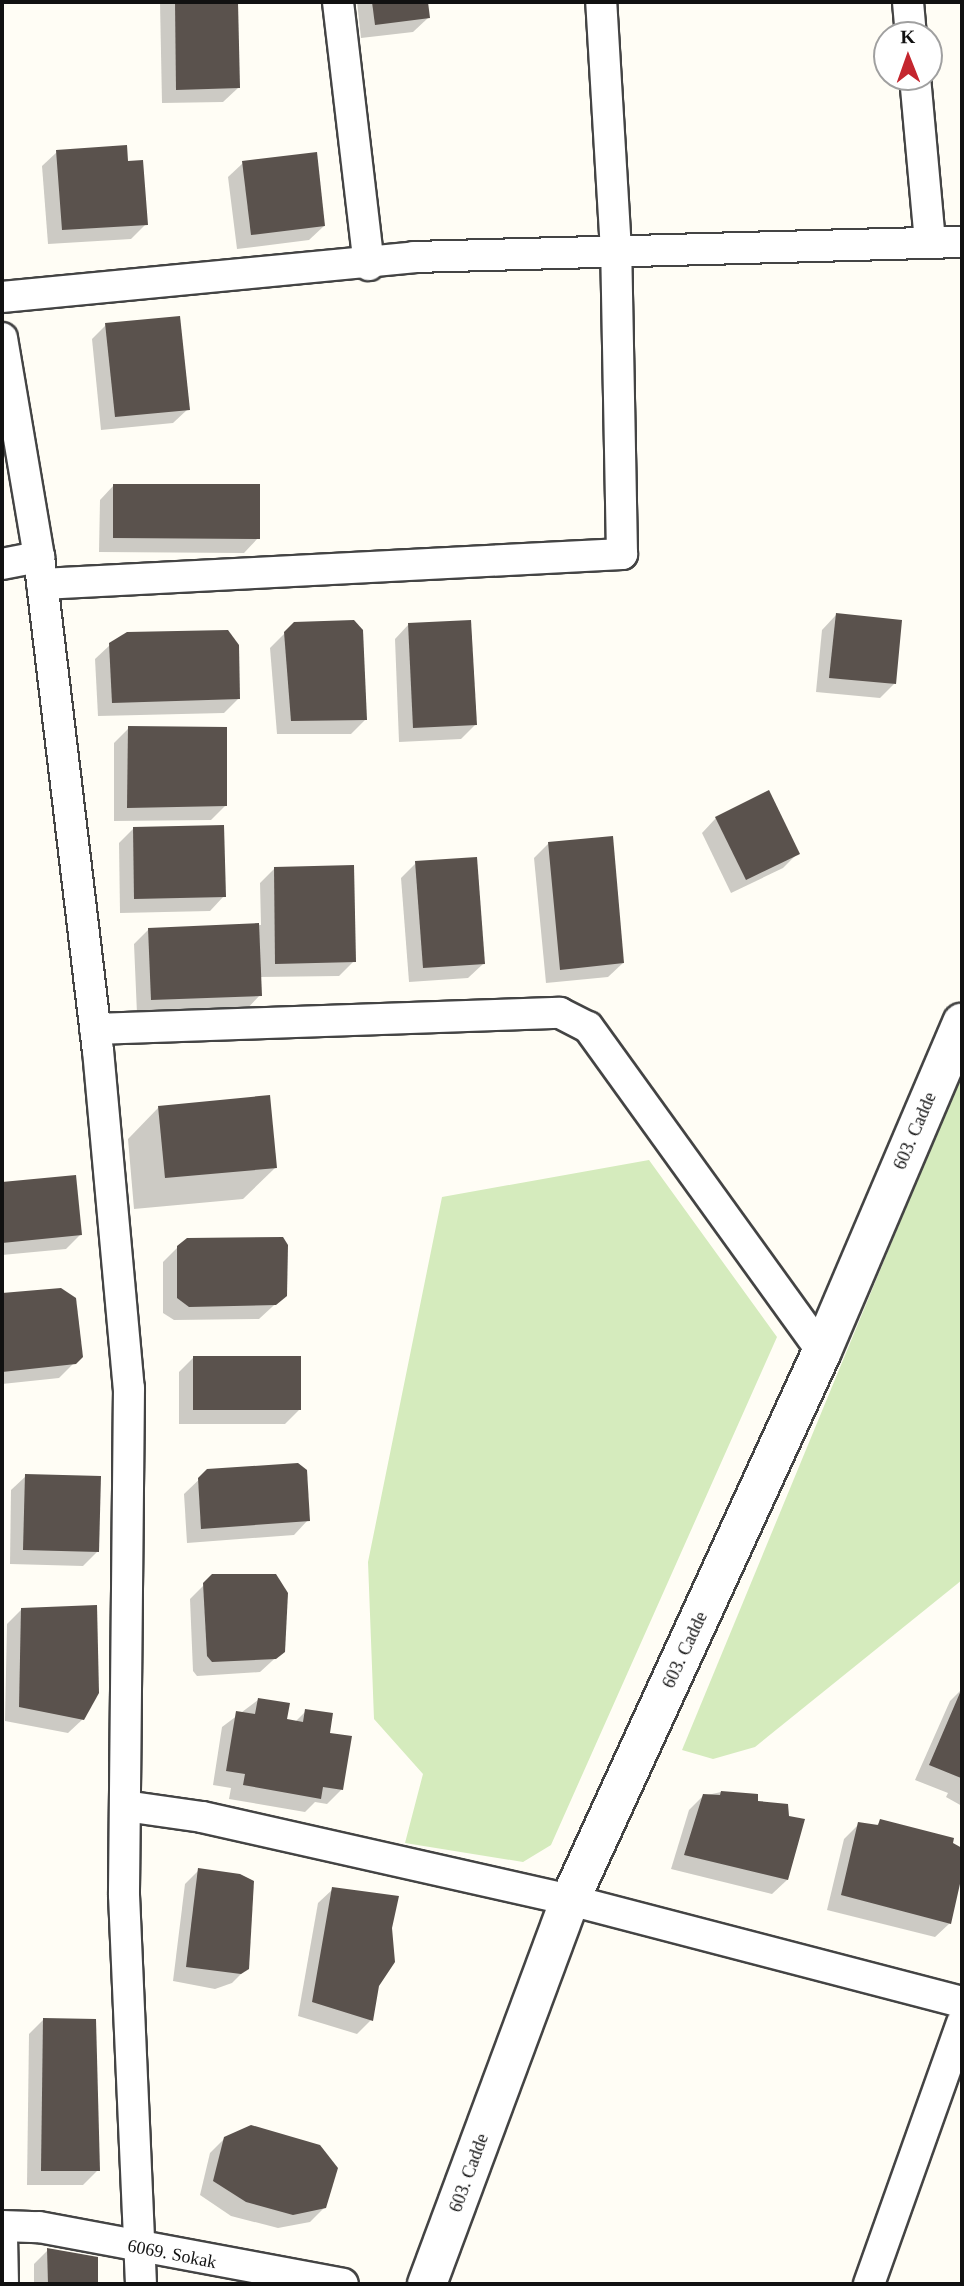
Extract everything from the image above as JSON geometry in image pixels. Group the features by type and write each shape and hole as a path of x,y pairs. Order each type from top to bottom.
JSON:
{"street":[{"path":"338,2 369,265"},
{"path":"2,564 41,570 622,554 616,251 601,2"},
{"path":"908,2 910,21"},
{"path":"916,91 930,242"},
{"path":"2,297 369,265 414,257 962,242"},
{"path":"2,338 41,570 95,1029 129,1388 124,1895 141,2284"},
{"path":"95,1029 560,1013 588,1027 822,1352"},
{"name":"603. Cadde","path":"427,2284 570,1900 822,1352 962,1023"},
{"path":"125,1806 202,1818 570,1900 962,2002"},
{"path":"869,2284 962,2023"},
{"name":"6069. Sokak","path":"2,2226 39,2227 343,2284"},
{"path":"2,2236 3,2284"}],"green space":[{"path":"962,1072 962,1580 755,1747 713,1759 682,1750"},
{"path":"649,1160 777,1337 551,1845 523,1862 405,1843 423,1774 374,1719 368,1562 442,1197"}],"building":[{"path":"175,2 238,2 240,88 176,90"},
{"path":"372,2 428,2 430,18 375,25"},
{"path":"127,145 128,161 143,160 148,225 62,230 56,150"},
{"path":"317,152 325,226 251,235 242,161"},
{"path":"180,316 190,410 115,417 105,323"},
{"path":"113,484 260,484 260,539 113,538"},
{"path":"836,613 902,620 896,684 829,678"},
{"path":"354,620 363,630 367,720 291,721 284,632 294,622"},
{"path":"471,620 477,725 413,728 408,623"},
{"path":"228,630 239,645 240,699 112,703 109,643 127,632"},
{"path":"128,726 227,727 227,806 127,808"},
{"path":"769,790 800,854 746,880 715,817"},
{"path":"224,825 226,897 134,899 133,827"},
{"path":"613,836 624,963 560,970 548,842"},
{"path":"477,857 485,964 423,968 415,861"},
{"path":"354,865 356,962 275,964 274,867"},
{"path":"259,923 262,996 151,1000 148,928"},
{"path":"270,1095 277,1168 165,1178 158,1106"},
{"path":"76,1175 82,1235 2,1243 2,1182"},
{"path":"283,1237 288,1245 287,1296 276,1305 189,1307 177,1298 177,1246 187,1238"},
{"path":"61,1288 76,1298 83,1357 76,1364 2,1372 2,1293"},
{"path":"193,1356 301,1356 301,1410 193,1410"},
{"path":"298,1463 307,1470 310,1521 201,1529 198,1478 207,1469"},
{"path":"25,1474 101,1476 99,1552 23,1550"},
{"path":"212,1574 276,1574 288,1593 285,1652 276,1659 212,1662 207,1656 203,1583"},
{"path":"97,1605 99,1693 84,1720 19,1707 21,1608"},
{"path":"962,1688 962,1784 961,1778 929,1765"},
{"path":"258,1698 290,1703 287,1719 303,1722 305,1709 333,1713 330,1733 352,1736 343,1790 323,1787 321,1799 243,1785 245,1774 226,1771 236,1711 255,1714"},
{"path":"721,1791 758,1794 758,1801 788,1804 789,1816 805,1819 788,1880 684,1855 703,1794 720,1795"},
{"path":"880,1819 954,1838 953,1843 962,1848 962,1875 951,1924 841,1895 858,1822 878,1825"},
{"path":"198,1868 240,1874 254,1881 249,1969 241,1974 186,1967"},
{"path":"332,1887 399,1896 392,1928 395,1962 379,1986 373,2021 312,2002"},
{"path":"43,2018 96,2019 100,2171 41,2171"},
{"path":"251,2125 320,2145 338,2168 326,2208 293,2215 246,2202 213,2181 224,2137"},
{"path":"47,2248 98,2257 98,2284 48,2284"}]}
